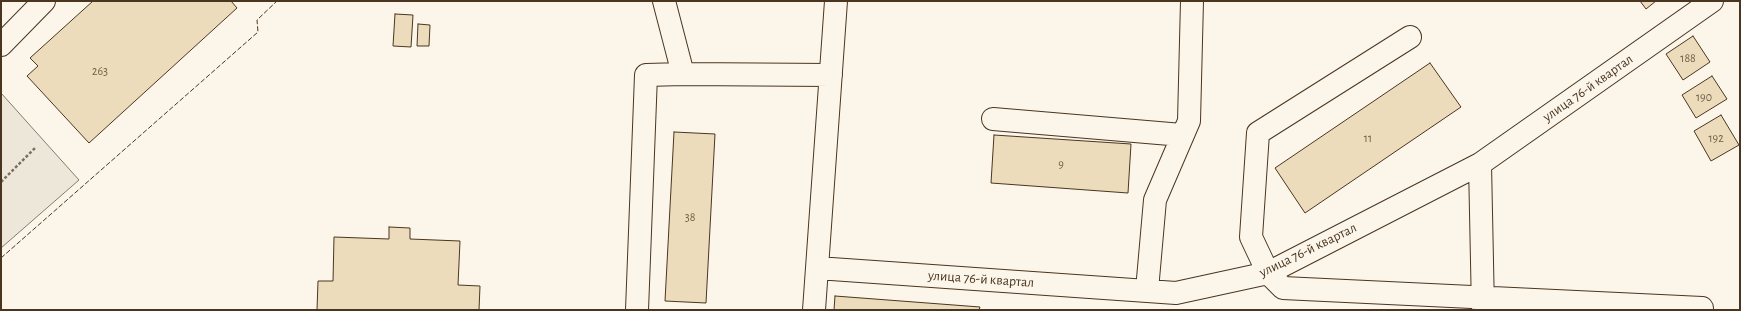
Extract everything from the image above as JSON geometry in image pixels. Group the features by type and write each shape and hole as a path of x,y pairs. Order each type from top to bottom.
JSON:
{"street":[{"path":"1,45 44,1"},
{"path":"664,1 683,74"},
{"path":"814,310 836,1"},
{"path":"1147,290 1155,200 1182,135 1189,122 1192,1"},
{"name":"улица 76-й квартал","path":"817,268 1147,290 1176,302 1268,273 1480,164 1712,1"},
{"path":"1410,37 1258,133 1251,237 1268,273 1283,288 1483,304 1702,308"},
{"path":"637,310 646,75 831,75"},
{"path":"993,119 1182,135"},
{"path":"1480,164 1483,304"}],"path":[{"path":"1,182 36,147"}],"shaded area":[{"path":"1,93 79,180 1,248"}],"building":[{"path":"93,1 231,1 237,8 89,143 27,76 38,66 30,58"},
{"path":"1640,1 1656,1 1646,9"},
{"path":"395,14 413,15 411,47 393,46"},
{"path":"418,24 430,25 429,46 417,46"},
{"path":"1693,36 1710,62 1683,80 1666,54"},
{"path":"1430,63 1461,107 1305,213 1275,168"},
{"path":"1712,76 1727,99 1696,118 1682,95"},
{"path":"1721,115 1739,145 1711,161 1694,131"},
{"path":"674,132 715,134 706,303 665,301"},
{"path":"994,135 1131,144 1128,193 991,183"},
{"path":"389,227 410,228 410,239 460,241 458,285 480,286 479,310 317,310 318,281 333,281 334,237 389,239"},
{"path":"835,296 980,307 979,310 834,310"}],"fence":[{"path":"1,258 258,32 257,20 277,1"}]}
